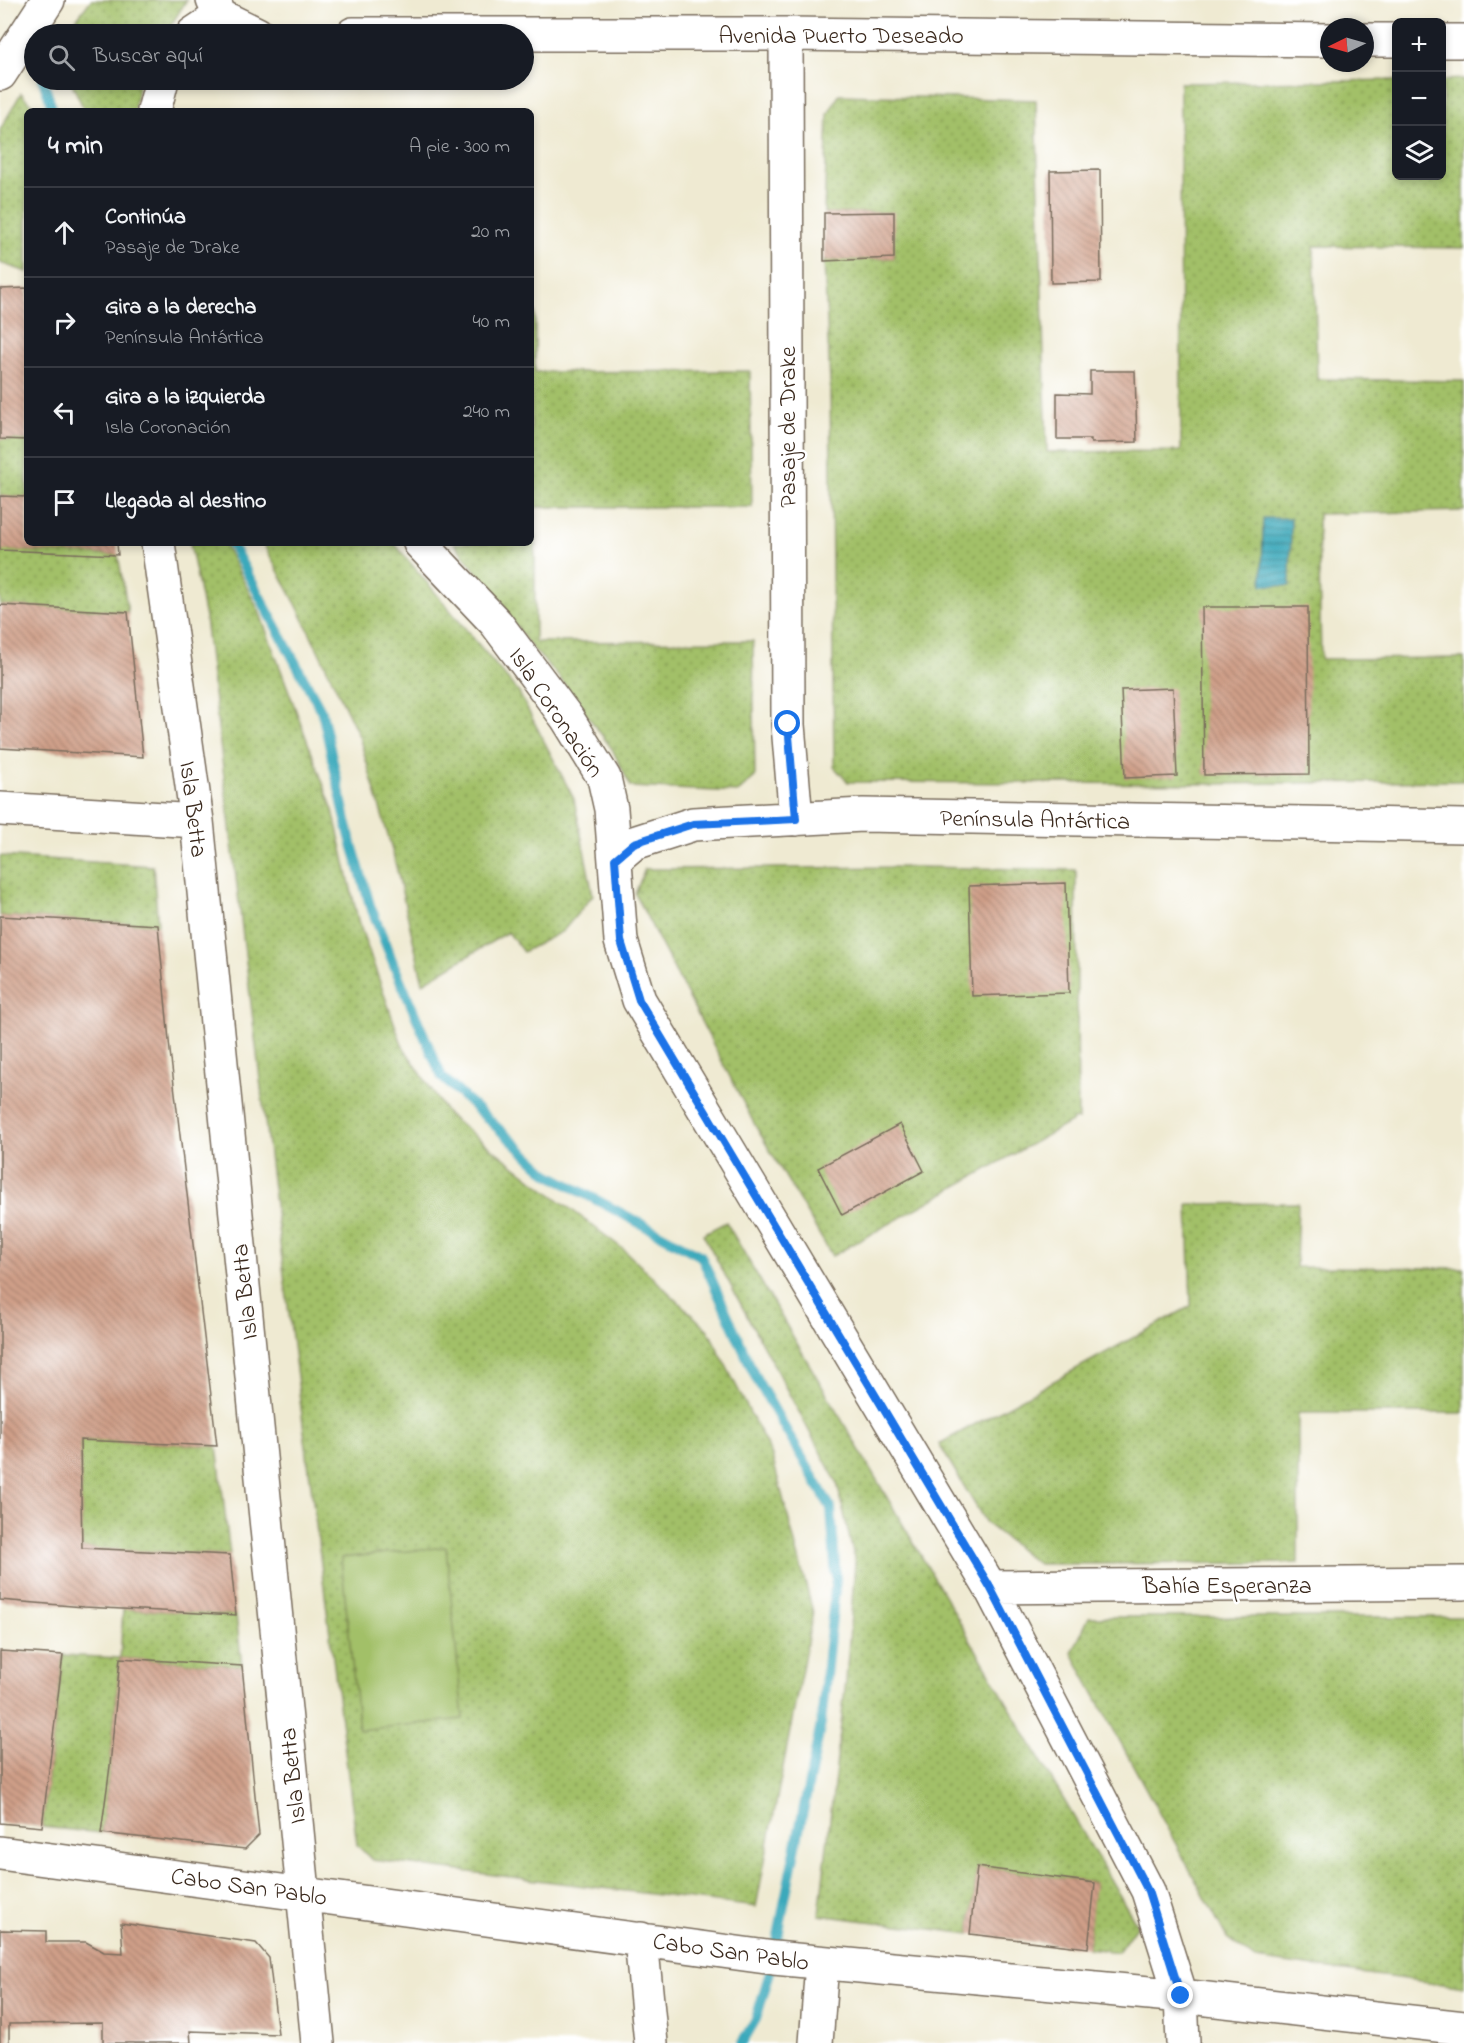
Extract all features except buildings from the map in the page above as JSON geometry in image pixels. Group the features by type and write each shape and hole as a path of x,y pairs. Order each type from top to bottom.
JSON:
{"street":[{"path":"32,24 48,0"},
{"path":"202,24 217,8 242,24"},
{"name":"Avenida Puerto Deseado","path":"534,34 786,34 1320,40"},
{"name":"Pasaje de Drake","path":"786,34 788,713 796,819"},
{"path":"0,74 24,37"},
{"path":"1374,40 1392,40"},
{"path":"1446,41 1464,41"},
{"path":"155,108 159,90"},
{"name":"Isla Betta","path":"158,546 197,821 318,2043"},
{"name":"Isla Coronación","path":"423,546 496,624 567,717 604,778 611,809 621,941 639,1000 990,1587 1148,1891 1181,1996 1183,2043"},
{"path":"0,809 197,821"},
{"name":"Península Antártica","path":"615,859 634,843 693,824 863,815 1464,826"},
{"name":"Bahía Esperanza","path":"990,1587 1464,1583"},
{"name":"Cabo San Pablo","path":"0,1853 774,1958 1181,1996 1464,2028"},
{"path":"641,1939 651,2043"},
{"path":"816,2043 822,1963"}],"green space":[{"path":"91,0 187,0 171,24 73,24"},
{"path":"1464,79 1464,248 1314,246 1317,379 1464,381 1464,511 1318,514 1321,659 1464,658 1464,781 1214,784 848,782 834,767 830,382 824,261 894,258 893,212 824,213 828,114 839,95 1036,100 1047,452 1181,451 1180,83 1392,80 1392,180 1446,180 1446,80"},
{"path":"75,90 137,90 134,108 84,108"},
{"path":"21,93 34,108 24,108 24,271 0,263 0,130"},
{"path":"534,312 535,372 750,371 752,507 535,507 535,642 753,641 755,777 738,792 631,787 612,749 559,677 527,642 456,546 534,546"},
{"path":"0,439 24,440 24,497 0,496"},
{"path":"191,546 226,546 259,611 333,810 358,920 402,1045 448,1115 623,1249 708,1330 772,1456 813,1612 756,1907 372,1860 357,1845 275,1205 205,618"},
{"path":"265,546 396,546 519,693 574,799 593,895 563,931 523,952 508,932 423,983 393,853 359,736 297,606"},
{"path":"0,550 118,555 128,612 0,605"},
{"path":"0,856 153,866 158,925 0,916"},
{"path":"919,867 1076,870 1078,1120 1076,1119 832,1256 756,1127 635,894 645,869"},
{"path":"1298,1203 1296,1267 1464,1268 1464,1413 1298,1413 1298,1563 1038,1564 986,1523 939,1444 1191,1306 1188,1204"},
{"path":"726,1222 1137,1925 1118,1952 1088,1948 1094,1883 977,1867 970,1934 819,1915 846,1680 855,1562 837,1483 703,1234"},
{"path":"80,1440 217,1446 230,1555 82,1548"},
{"path":"446,1547 463,1719 359,1730 341,1558"},
{"path":"123,1609 236,1615 242,1666 120,1658"},
{"path":"1089,1617 1464,1617 1464,1987 1255,1959 1227,1938 1072,1653"},
{"path":"63,1655 120,1658 101,1833 42,1827"}],"water":[{"path":"1263,518 1291,518 1290,586 1262,585"}],"waterway":[{"path":"46,90 52,108"},
{"path":"233,546 322,712 349,834 370,905 442,1077 548,1174 701,1256 756,1378 831,1508 836,1579 821,1724 774,1958 756,2019 742,2043"}],"route":[{"path":"788,724 796,819 693,824 634,843 615,859 621,941 639,1000 990,1587 1148,1891 1181,1996"}]}
